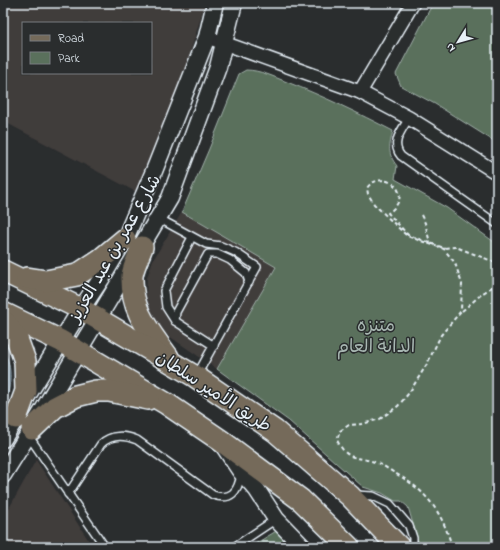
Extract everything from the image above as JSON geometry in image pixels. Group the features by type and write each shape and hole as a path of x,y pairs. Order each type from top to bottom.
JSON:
{"main road":[{"path":"6,272 46,281 77,275 101,259 134,243 132,275 134,304 140,318 173,364"},
{"name":"طريق الأمير سلطان","path":"6,272 89,314 196,377 275,431 350,496 399,547"},
{"name":"طريق الأمير سلطان","path":"3,313 70,346 167,404 220,440 301,500 349,547"},
{"path":"3,320 17,339 25,361 25,427"},
{"path":"25,427 65,401 76,396 96,391 123,393 167,404"}],"street":[{"path":"134,243 154,171 207,37 215,3"},
{"name":"شارع عمر بن عبد العزيز","path":"3,474 25,427 89,314 134,243 157,218 170,198 218,67 234,3"},
{"path":"360,92 413,3"},
{"path":"207,37 360,92 409,118 497,172"},
{"path":"3,439 25,427"},
{"path":"220,440 241,472 257,490 276,519 304,547"}],"lane":[{"path":"409,118 396,139 396,148 401,156 497,224"},
{"path":"157,218 206,244 221,246 234,252 257,267 196,377"},
{"path":"192,237 164,291 166,307 175,321 214,346"},
{"path":"175,321 176,312 208,254 217,254 230,260 246,273 249,282"},
{"path":"25,427 68,494 105,547"},
{"path":"68,494 101,444 105,440 114,436 131,437 137,440 213,495 220,497 228,497 235,492 240,484 241,472"},
{"path":"350,496 373,496 390,504 409,526 413,538 413,547"},
{"path":"234,547 276,519"}],"path":[{"path":"461,311 462,284 455,263 444,249 407,236 371,200 367,188 370,183 375,180 384,180 392,183 398,189 400,200 395,208 388,213 408,235 444,248 456,248 497,263"},
{"path":"421,215 425,223 430,243"},
{"path":"452,547 447,528 429,499 410,481 378,463 349,456 342,450 337,440 340,431 349,425 362,424 380,418 398,406 413,387 427,364 440,336 461,311 483,293 497,284"}],"shaded area":[{"path":"3,3 205,3 182,80 162,134 136,192 3,121"},
{"path":"182,212 276,267 217,369 163,332 151,314 146,295 147,278 153,260"},
{"path":"36,460 93,547 3,547 3,519"}],"green space":[{"path":"433,3 497,3 497,143 435,104 401,86 396,74"},
{"name":"متنزه الدانة العام","path":"246,70 267,74 300,87 393,131 390,153 397,166 395,179 447,208 497,244 497,547 423,547 418,541 408,507 401,501 395,501 382,493 363,487 289,421 217,369 276,267 182,212 239,74"},
{"path":"278,530 294,547 250,547"}],"water":[{"path":"3,350 9,364 10,378 8,393 3,406"}]}
